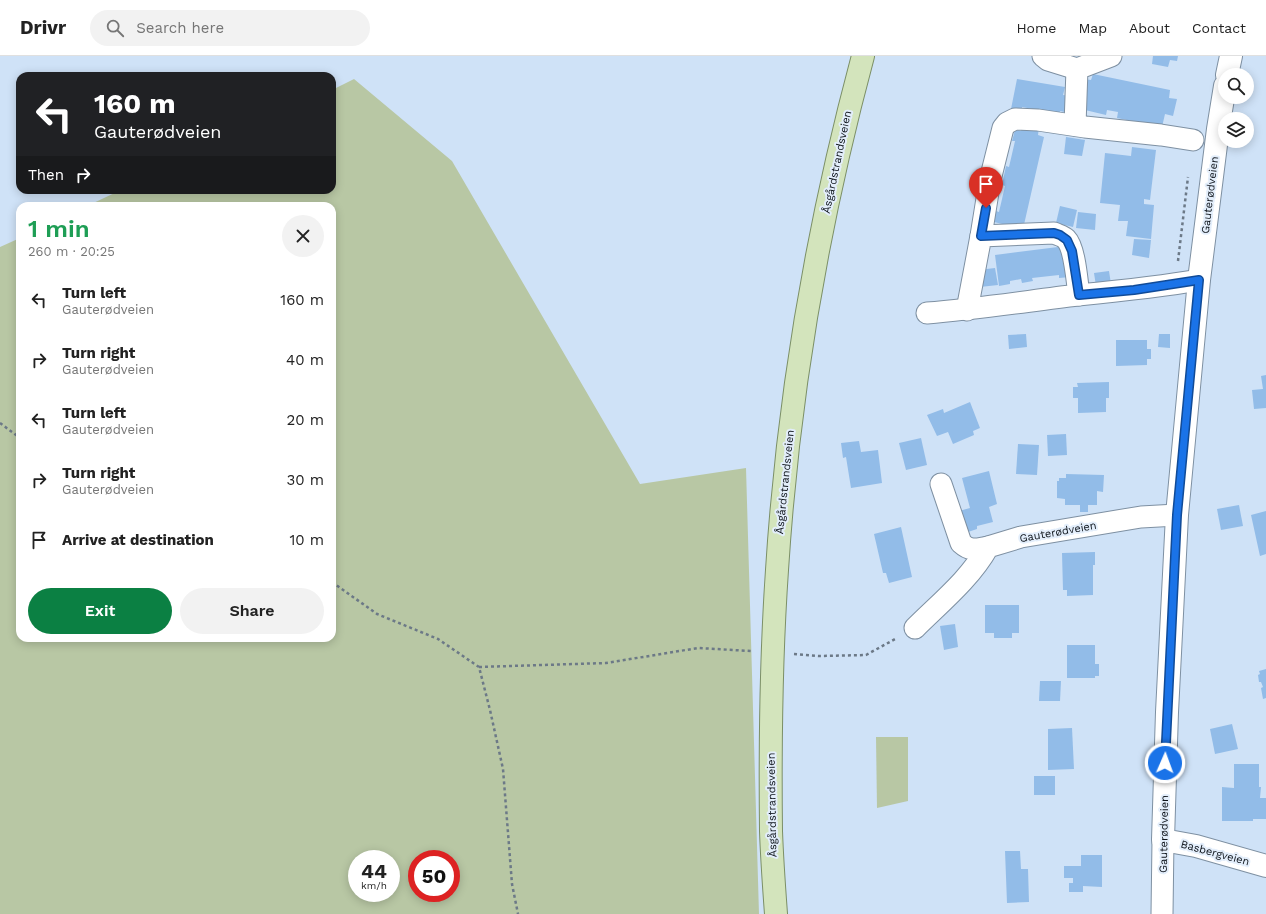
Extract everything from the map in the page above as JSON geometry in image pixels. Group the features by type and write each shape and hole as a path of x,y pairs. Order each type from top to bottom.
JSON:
{"main road":[{"name":"Åsgårdstrandsveien","path":"776,914 771,833 771,691 776,570 783,500 796,386 814,271 837,157 863,56"},
{"path":"1228,68 1231,56"},
{"name":"Gauterødveien","path":"1164,840 1167,712 1177,515 1199,280 1222,104"},
{"name":"Basbergveien","path":"1164,840 1196,846 1266,866"}],"street":[{"path":"1043,56 1048,60 1077,68 1110,56"},
{"path":"1075,125 1077,68"},
{"path":"967,310 990,180 1003,128 1007,123 1015,119 1038,120 1193,140"},
{"path":"981,236 1054,233 1060,235 1067,240 1072,251 1079,295"},
{"path":"927,314 1079,295 1134,290 1199,280"},
{"name":"Gauterødveien","path":"941,484 961,543 972,550 988,547 1021,537 1141,517 1177,515"},
{"path":"915,628 970,573 979,563 988,547"},
{"name":"Gauterødveien","path":"1162,914 1164,840"}],"path":[{"path":"0,423 16,435"},
{"path":"336,585 377,614 438,639 479,667 606,663 698,648 820,656 866,655 915,628"},
{"path":"479,667 503,769 512,884 518,914"}],"green space":[{"path":"354,79 452,161 640,484 746,468 759,914 0,914 0,247 16,240 16,642 336,642 336,202 96,202 112,194 336,194 336,88"},
{"path":"876,737 908,737 908,801 877,808"}],"building":[{"path":"1153,56 1178,56 1177,61 1170,60 1168,67 1152,64"},
{"path":"1093,74 1170,90 1169,98 1177,99 1173,116 1165,114 1162,127 1117,118 1118,112 1107,110 1106,115 1085,110 1087,102 1079,101 1084,79 1091,80"},
{"path":"1017,79 1065,87 1063,95 1072,96 1069,113 1060,111 1059,118 1049,112 1022,107 1022,111 1011,109"},
{"path":"1023,123 1039,127 1038,135 1044,137 1023,229 994,222 996,211 999,212 1005,186 1002,185 1006,166 1009,167 1015,141 1012,141 1015,130 1021,131"},
{"path":"1066,137 1085,140 1082,156 1064,154"},
{"path":"1132,147 1156,150 1150,200 1144,199 1144,204 1154,205 1151,239 1126,236 1128,221 1118,221 1120,205 1100,203 1105,153 1131,156"},
{"path":"1060,206 1077,210 1073,227 1056,223"},
{"path":"1078,212 1096,214 1095,230 1076,228"},
{"path":"1134,239 1151,240 1149,258 1132,255"},
{"path":"1066,246 1070,277 1059,278 1059,275 1032,278 1033,281 1022,283 1021,279 1010,281 1010,284 999,286 995,255"},
{"path":"995,268 998,285 980,287 978,270"},
{"path":"1109,271 1111,284 1096,286 1094,273"},
{"path":"1026,334 1027,347 1009,349 1008,335"},
{"path":"1159,334 1170,334 1170,348 1158,347"},
{"path":"1116,340 1147,340 1147,349 1151,349 1151,359 1147,359 1147,365 1116,366"},
{"path":"1266,375 1266,408 1254,409 1252,390 1263,389 1261,376"},
{"path":"1109,382 1109,398 1106,398 1106,412 1078,413 1078,398 1073,398 1073,387 1078,387 1077,383"},
{"path":"970,402 980,428 973,431 974,435 953,444 948,432 937,436 927,415 943,409 944,413"},
{"path":"1066,434 1067,455 1048,456 1047,435"},
{"path":"921,438 927,465 906,470 899,443"},
{"path":"859,441 861,452 878,450 882,483 851,488 846,457 843,458 841,443"},
{"path":"1018,444 1039,445 1037,475 1016,474"},
{"path":"989,471 997,504 989,507 993,522 977,526 977,529 965,533 959,511 970,508 962,478"},
{"path":"1066,474 1104,475 1103,492 1097,491 1097,505 1088,505 1088,512 1080,512 1080,505 1065,505 1065,499 1057,498 1057,481 1059,481 1059,478 1066,478"},
{"path":"1239,505 1243,526 1221,530 1217,509"},
{"path":"1266,511 1266,554 1260,556 1251,515"},
{"path":"901,527 912,577 889,583 886,573 883,573 874,534"},
{"path":"1095,552 1095,565 1093,565 1093,595 1067,596 1067,590 1063,590 1062,553"},
{"path":"985,605 1019,605 1019,633 1012,633 1012,638 994,638 994,633 985,633"},
{"path":"955,624 958,647 944,650 940,626"},
{"path":"1067,645 1095,645 1095,664 1099,664 1099,676 1095,676 1095,678 1067,678"},
{"path":"1266,669 1266,698 1263,699 1261,688 1263,687 1261,682 1259,682 1258,675 1260,674 1259,671"},
{"path":"1040,681 1061,681 1060,701 1039,701"},
{"path":"1232,724 1238,749 1215,754 1210,729"},
{"path":"1072,728 1074,769 1048,770 1048,729"},
{"path":"1234,764 1259,764 1259,787 1261,787 1260,798 1266,798 1266,819 1253,819 1253,821 1222,821 1222,787 1234,788"},
{"path":"1034,776 1055,776 1055,795 1034,795"},
{"path":"1005,851 1020,851 1021,869 1028,869 1029,902 1007,903"},
{"path":"1081,855 1102,855 1102,887 1083,886 1083,892 1069,892 1069,883 1073,883 1073,878 1064,878 1064,866 1081,866"}],"route":[{"path":"986,208 981,236 1054,233 1067,240 1072,251 1079,295 1134,290 1199,280 1177,515 1165,763"}]}
